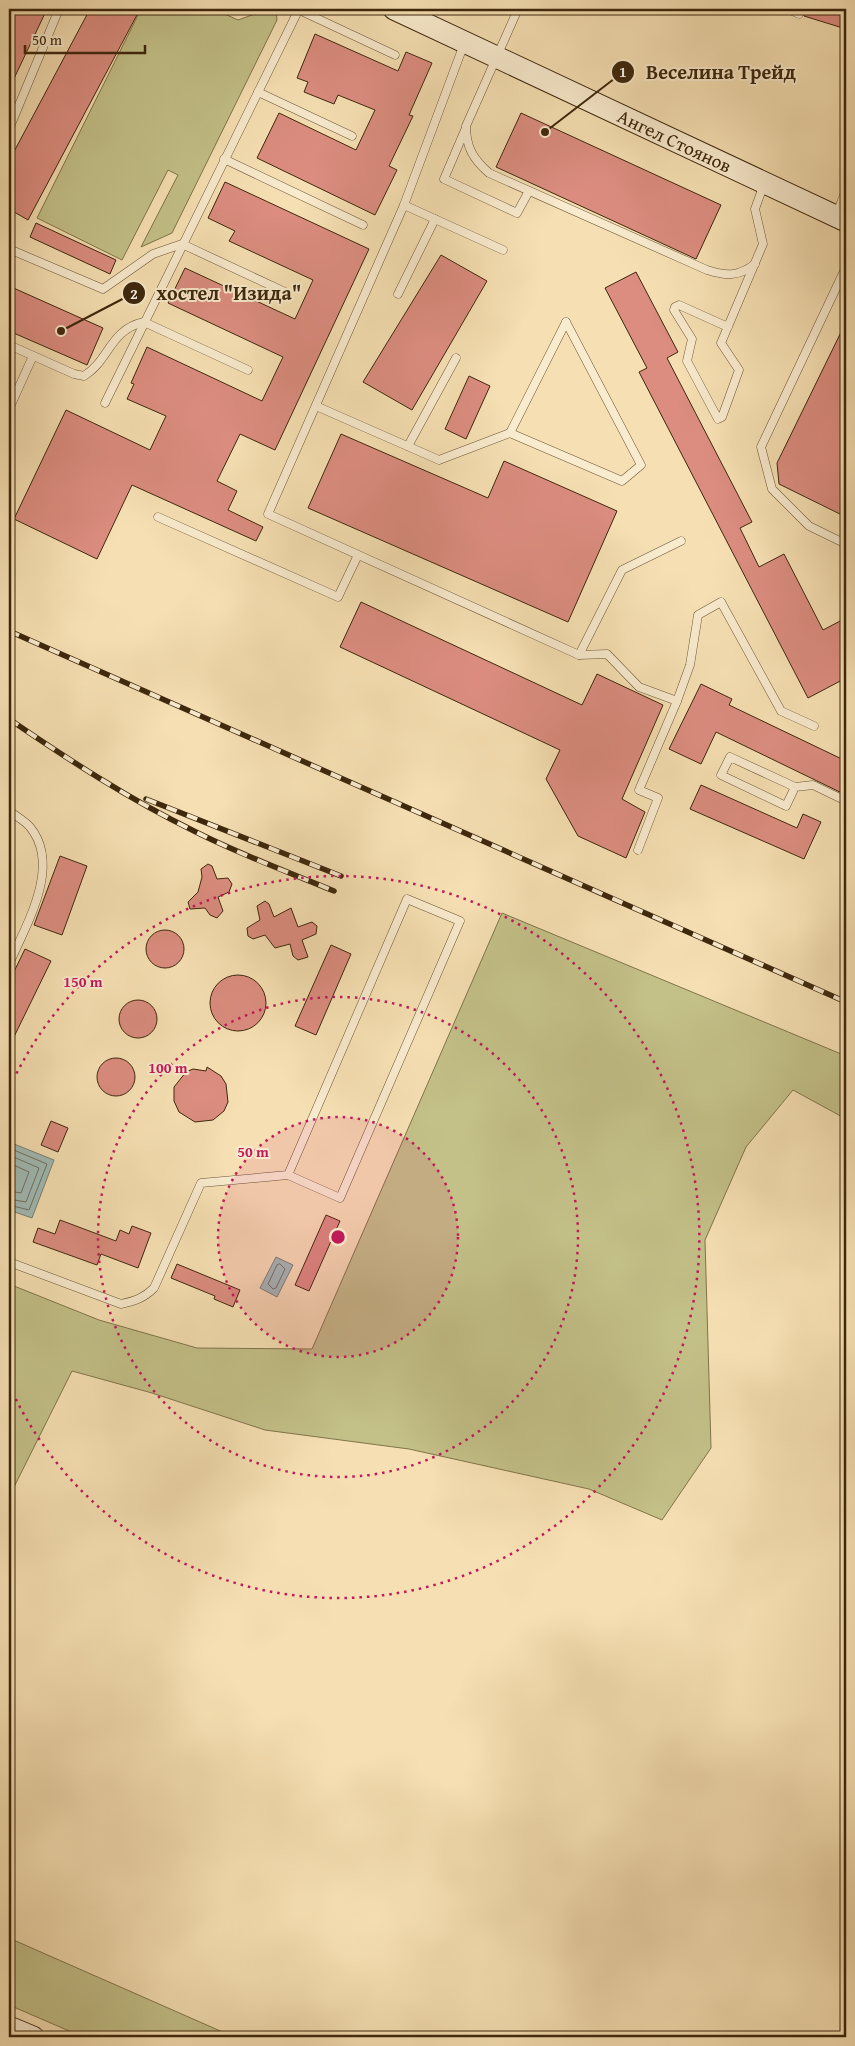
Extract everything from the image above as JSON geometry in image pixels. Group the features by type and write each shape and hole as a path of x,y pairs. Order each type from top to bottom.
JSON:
{"street":[{"name":"Ангел Стоянов","path":"394,9 841,219"},
{"path":"9,2028 33,2037"}],"lane":[{"path":"9,129 59,9"},
{"path":"105,403 298,9 395,55"},
{"path":"518,9 444,179 517,213 529,191"},
{"path":"788,9 799,14 801,9"},
{"path":"465,42 404,205 268,514 579,655 607,654 639,687 677,701"},
{"path":"258,92 352,136"},
{"path":"466,126 466,142 478,164 489,173 716,272 725,275 736,275 755,264"},
{"path":"224,159 363,225"},
{"path":"728,327 678,305 675,307 674,310 692,339 687,361 718,420 722,417 739,370 722,346 728,327 763,244 755,209 765,183"},
{"path":"841,219 846,190"},
{"path":"404,205 503,250"},
{"path":"398,294 435,219"},
{"path":"9,249 103,289 153,254 182,244 285,292"},
{"path":"846,268 761,447 772,489 809,526 846,544"},
{"path":"9,345 74,374 84,376 94,370 114,339 130,325 144,322 248,370"},
{"path":"316,406 439,460 510,433 566,322 642,465 622,481 510,433"},
{"path":"9,409 33,356"},
{"path":"408,446 456,358"},
{"path":"158,517 338,597 358,555"},
{"path":"579,655 622,570 681,541"},
{"path":"638,850 658,798 639,790 677,701 690,665 698,615 721,602 781,711 814,726"},
{"path":"795,787 786,806 721,775 730,757 795,787 813,785 846,801"},
{"path":"9,811 30,826 40,842 43,861 42,879 35,902 9,964"},
{"path":"9,1262 121,1304 135,1301 154,1288 201,1183 288,1175 340,1198 460,921 407,898 288,1175"},
{"path":"9,2028 10,2037"}],"shaded area":[{"path":"141,9 214,9 238,20 269,9 276,9 277,20 172,233 141,247 178,175 168,170 122,260 37,218"},
{"path":"502,913 846,1056 846,1119 793,1090 746,1147 705,1240 711,1448 662,1520 589,1489 409,1449 265,1430 152,1393 72,1371 9,1497 9,1284 99,1320 197,1348 312,1349"},
{"path":"9,1938 234,2037 83,2037 9,2005"}],"water":[{"path":"9,1142 54,1160 32,1218 9,1210"},
{"path":"276,1257 293,1265 277,1297 260,1288"}],"building":[{"path":"9,9 47,9 9,89"},
{"path":"90,9 130,9 138,13 28,220 9,209 9,161"},
{"path":"807,9 846,9 846,29 804,16"},
{"path":"315,34 398,71 406,52 432,63 409,115 413,116 389,166 397,170 375,215 257,158 279,113 356,150 375,110 338,95 334,104 304,92 308,82 297,78"},
{"path":"521,113 721,205 696,259 496,167"},
{"path":"225,182 369,249 275,450 240,434 217,481 237,491 228,510 263,527 256,541 132,485 97,559 14,519 66,410 150,450 166,416 127,399 134,384 131,383 147,347 262,401 283,357 168,303 185,268 295,319 313,280 229,241 235,231 208,218"},
{"path":"36,223 116,260 110,274 30,237"},
{"path":"441,255 487,281 412,410 363,382"},
{"path":"636,272 678,352 667,358 752,522 740,528 759,567 784,554 823,630 846,618 846,678 808,698 639,372 647,368 605,288"},
{"path":"9,286 103,328 87,365 9,331"},
{"path":"846,322 846,517 779,484 777,463"},
{"path":"469,376 490,386 466,439 445,429"},
{"path":"341,434 488,498 504,461 617,511 568,622 308,508"},
{"path":"361,602 582,705 597,674 663,705 622,799 645,812 626,858 578,836 546,779 560,750 340,647"},
{"path":"701,684 732,699 729,705 846,761 846,795 716,732 701,764 669,749"},
{"path":"701,785 797,828 803,814 821,822 804,859 690,809"},
{"path":"60,856 87,866 62,935 34,925"},
{"path":"208,864 212,866 217,879 228,878 232,884 229,892 218,897 223,911 217,918 210,915 205,908 190,909 188,902 198,892 202,877 201,869"},
{"path":"265,901 269,904 274,917 291,908 298,927 312,922 317,926 316,934 302,940 308,957 298,960 293,956 290,944 275,948 265,935 253,939 248,936 247,928 260,920 257,906"},
{"path":"165,930 178,936 184,949 178,962 165,968 152,962 146,949 152,936"},
{"path":"331,945 351,954 316,1035 295,1026"},
{"path":"25,949 51,961 9,1047 9,982"},
{"path":"238,975 249,977 258,983 264,992 266,1003 264,1014 258,1023 249,1029 238,1031 227,1029 218,1023 212,1014 210,1003 212,992 218,983 227,977"},
{"path":"138,1000 151,1006 157,1019 151,1032 138,1038 125,1032 119,1019 125,1006"},
{"path":"116,1058 129,1064 135,1077 129,1090 116,1096 103,1090 97,1077 103,1064"},
{"path":"207,1067 221,1076 226,1084 228,1102 224,1111 213,1120 195,1122 179,1112 174,1101 174,1087 186,1072 193,1069 206,1071"},
{"path":"51,1121 68,1128 58,1152 41,1145"},
{"path":"326,1215 340,1221 309,1291 295,1285"},
{"path":"60,1220 116,1241 120,1230 129,1234 132,1226 151,1233 138,1268 101,1254 97,1265 33,1242 38,1228 55,1234"},
{"path":"177,1264 240,1290 233,1307 214,1299 215,1296 171,1278"}],"railway":[{"path":"9,631 846,1002"},
{"path":"9,719 100,778 170,819 264,863 334,891"},
{"path":"146,799 341,876"}],"place":[{"name":"Веселина Трейд","path":"545,132"},
{"name":"хостел \"Изида\"","path":"61,331"}]}
